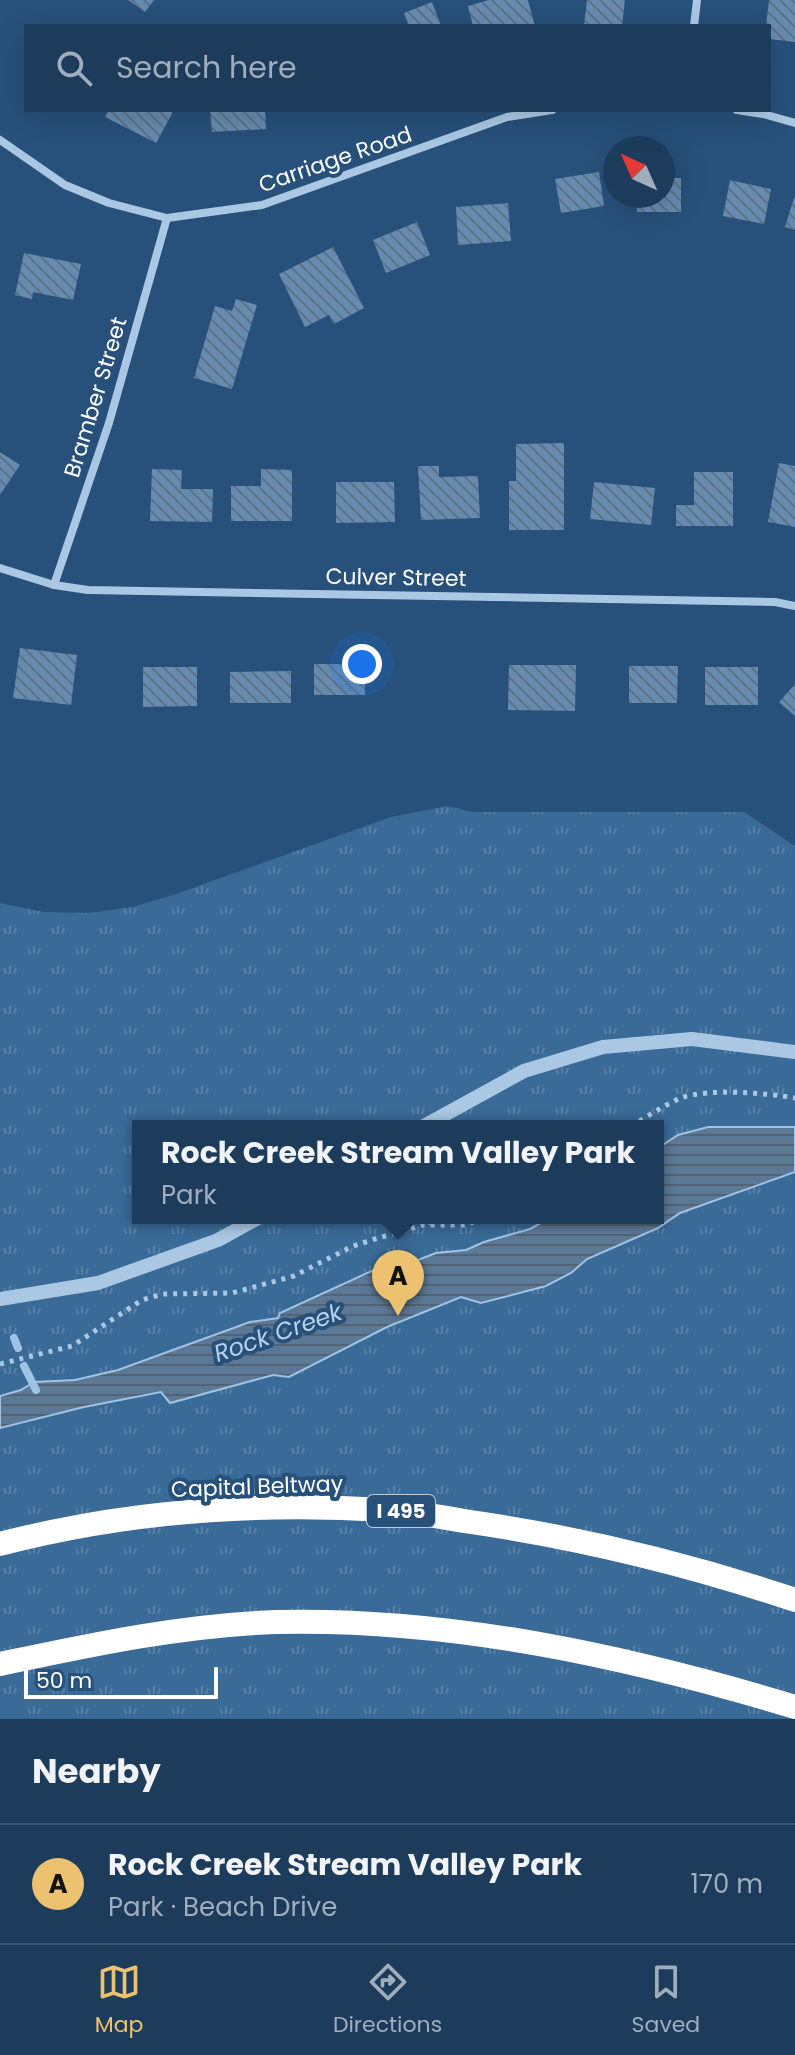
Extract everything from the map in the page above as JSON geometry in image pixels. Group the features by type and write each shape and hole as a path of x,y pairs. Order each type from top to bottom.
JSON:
{"highway":[{"name":"Capital Beltway","path":"0,1544 41,1533 147,1515 266,1507 389,1510 516,1528 642,1555 795,1600"},
{"path":"0,1664 160,1633 275,1622 387,1625 487,1635 608,1657 795,1707"}],"street":[{"path":"694,24 697,0"},
{"name":"Carriage Road","path":"0,140 65,185 109,203 167,218 262,205 507,117 539,112"},
{"path":"750,112 795,123"},
{"name":"Bramber Street","path":"54,585 109,423 167,218"},
{"name":"Culver Street","path":"0,568 54,585 88,590 775,602 795,606"},
{"path":"435,1120 524,1071 603,1047 692,1039 795,1052"},
{"path":"0,1299 98,1283 218,1240 247,1224"}],"path":[{"path":"642,1120 684,1097 726,1093 795,1098"},
{"path":"0,1364 72,1346 142,1300 163,1294 232,1293 294,1276 353,1246 423,1225 468,1224"}],"green space":[{"path":"448,806 472,812 744,812 795,846 795,1719 0,1719 0,903 43,912 88,913 133,907 391,817"}],"water":[{"name":"Rock Creek","path":"708,1127 795,1127 795,1172 680,1213 664,1224 664,1144 678,1135"},
{"name":"Rock Creek","path":"539,1224 664,1224 587,1259 571,1273 546,1286 481,1303 461,1297 387,1327 289,1377 273,1375 170,1403 161,1392 0,1428 0,1396 21,1390 34,1382 75,1380 118,1370 250,1322 278,1318 280,1313 400,1258 418,1260 436,1253 466,1250"}],"building":[{"path":"128,0 154,0 145,12"},
{"path":"489,0 528,0 534,24 472,24 468,6"},
{"path":"587,0 625,0 622,24 584,24"},
{"path":"769,0 795,0 795,42 771,39 771,24 766,24"},
{"path":"432,2 440,24 406,24 404,13"},
{"path":"108,112 173,112 156,143 105,117"},
{"path":"210,112 265,112 266,129 212,132"},
{"path":"599,172 603,206 561,213 555,179"},
{"path":"675,178 681,178 681,212 637,212 637,208 675,208"},
{"path":"730,180 771,189 764,224 723,216"},
{"path":"795,198 795,230 785,227"},
{"path":"508,203 511,241 458,245 456,207"},
{"path":"417,222 430,255 386,273 373,240"},
{"path":"333,247 364,308 334,324 329,315 305,327 279,274"},
{"path":"24,253 81,264 73,300 33,292 32,299 15,295"},
{"path":"236,299 257,305 232,389 194,378 215,306 232,311"},
{"path":"564,443 564,530 509,530 509,481 516,481 516,444"},
{"path":"0,452 20,465 0,495"},
{"path":"779,463 795,466 795,527 768,522"},
{"path":"418,466 439,466 439,477 478,476 480,518 421,520"},
{"path":"152,469 182,470 181,489 213,489 212,522 150,521"},
{"path":"261,469 292,470 292,521 231,521 231,486 261,486"},
{"path":"694,472 733,472 733,526 676,526 676,505 694,505"},
{"path":"336,482 394,482 395,522 336,523"},
{"path":"594,482 655,488 651,525 590,519"},
{"path":"20,648 77,655 71,705 13,698"},
{"path":"314,664 365,664 365,695 314,695"},
{"path":"509,665 576,665 575,711 508,710"},
{"path":"629,666 678,666 677,703 629,703"},
{"path":"143,667 197,667 197,706 143,707"},
{"path":"705,667 758,667 758,705 705,705"},
{"path":"291,671 291,703 230,703 230,672"},
{"path":"795,684 795,716 779,702"}],"waterway":[{"path":"14,1338 18,1348"},
{"path":"24,1366 36,1390"}],"place":[{"name":"Rock Creek Stream Valley Park","path":"398,1316"}]}
